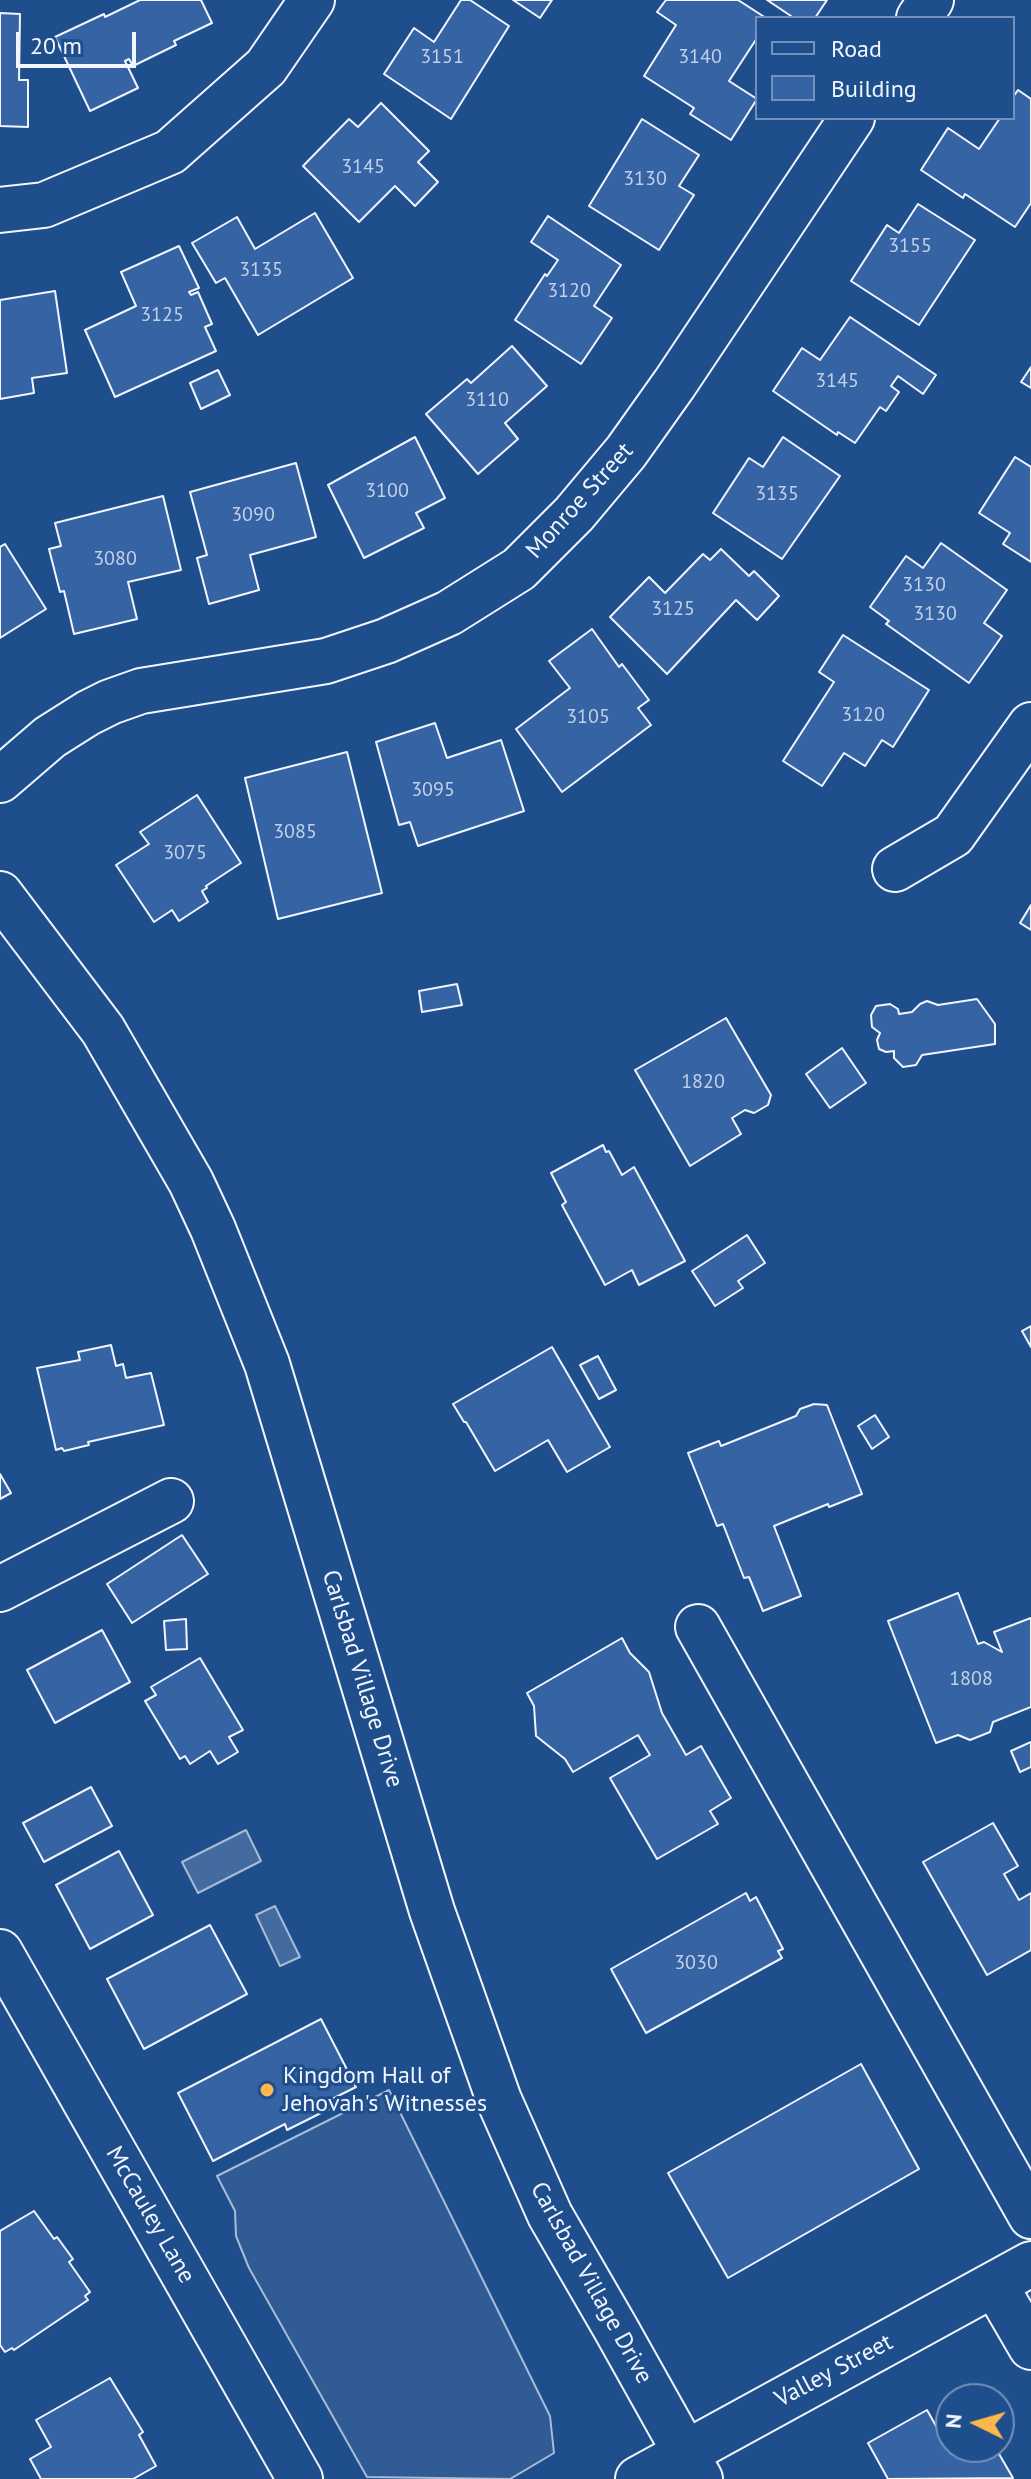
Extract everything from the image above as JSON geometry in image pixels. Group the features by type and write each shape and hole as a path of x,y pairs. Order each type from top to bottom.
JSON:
{"main road":[{"path":"0,210 44,205 170,152 266,67 312,0"},
{"name":"Monroe Street","path":"0,780 50,737 110,702 141,691 326,661 386,641 449,613 519,569 574,514 626,452 851,120"},
{"path":"895,869 953,835 1031,725"},
{"name":"Carlsbad Village Drive","path":"0,894 103,1030 191,1182 213,1229 267,1364 432,1911 499,2100 550,2215 692,2465"},
{"path":"0,1589 171,1501"},
{"path":"698,1627 1031,2216"},
{"name":"McCauley Lane","path":"0,1952 300,2479"},
{"path":"1013,2274 1031,2347"},
{"name":"Valley Street","path":"638,2479 692,2465 1013,2274"}],"shaded area":[{"path":"246,1830 261,1861 198,1893 182,1862"},
{"path":"275,1906 300,1957 280,1966 256,1915"},
{"path":"389,2090 550,2416 554,2453 510,2479 367,2477 249,2268 236,2236 235,2211 217,2176"}],"building":[{"path":"140,0 201,0 212,23 133,66 129,59 125,61 138,88 90,111 55,37"},
{"path":"461,0 470,0 509,26 451,119 384,74 414,28 434,42"},
{"path":"513,0 552,0 540,18"},
{"path":"666,0 738,0 763,16 755,16 755,41 729,81 755,98 731,140 690,114 694,108 644,76 676,25 657,12"},
{"path":"767,0 827,0 816,16 791,16"},
{"path":"0,13 20,14 19,80 28,80 28,127 0,126"},
{"path":"1018,90 1031,99 1031,203 1015,227 921,170 948,128 979,149 999,120 1015,120 1015,94"},
{"path":"381,103 429,151 418,162 438,182 415,206 395,186 359,222 303,166 349,119 358,127"},
{"path":"642,119 699,155 679,186 694,195 659,250 589,206"},
{"path":"918,204 975,240 919,325 851,281 887,225 899,233"},
{"path":"315,213 353,278 258,335 225,278 216,283 192,243 237,217 255,249"},
{"path":"548,216 621,265 594,306 612,318 581,364 515,320 545,274 547,276 558,260 531,242"},
{"path":"179,246 199,288 189,292 191,295 198,292 212,324 205,327 216,351 115,397 85,330 136,306 121,272"},
{"path":"55,291 67,373 32,378 34,393 0,399 0,300"},
{"path":"850,317 936,375 923,394 898,376 891,386 899,392 886,411 880,407 855,443 838,432 837,435 773,391 802,348 820,360"},
{"path":"512,346 547,386 505,423 518,439 478,474 426,414 467,379 471,383"},
{"path":"1031,367 1031,388 1021,382"},
{"path":"218,370 230,395 201,409 190,383"},
{"path":"415,437 445,498 416,513 424,528 364,558 328,485"},
{"path":"783,437 840,476 782,559 713,513 749,458 763,467"},
{"path":"1015,457 1031,467 1031,562 1003,544 1010,533 979,513"},
{"path":"296,463 316,537 250,555 259,590 209,604 197,558 207,555 190,492"},
{"path":"163,496 181,570 128,582 137,619 74,634 64,591 60,592 49,549 61,546 55,523"},
{"path":"941,543 1007,590 984,623 1002,636 969,683 886,624 889,621 870,607 906,556 923,568"},
{"path":"5,544 46,609 0,638 0,547"},
{"path":"721,549 749,576 754,571 779,596 757,620 736,600 667,674 610,617 649,577 665,593 703,554 710,560"},
{"path":"592,629 619,667 622,664 649,700 638,708 651,725 562,792 516,729 570,688 549,661"},
{"path":"843,635 929,690 893,747 882,740 865,766 844,753 822,786 783,761 834,682 819,672"},
{"path":"435,723 447,758 501,740 524,811 418,846 410,822 399,825 376,742"},
{"path":"347,752 382,893 278,919 245,778"},
{"path":"197,795 241,863 206,886 202,891 208,902 179,921 172,910 154,922 116,865 149,844 140,832"},
{"path":"1031,905 1031,930 1020,923"},
{"path":"457,984 462,1005 422,1012 419,991"},
{"path":"977,999 995,1024 995,1044 922,1055 916,1065 903,1067 894,1058 894,1051 879,1049 877,1040 880,1033 872,1027 871,1015 876,1006 890,1004 898,1009 899,1014 912,1012 927,1001 938,1005"},
{"path":"726,1018 771,1095 768,1105 754,1113 745,1110 732,1118 741,1134 690,1166 635,1070"},
{"path":"842,1048 866,1083 830,1108 806,1074"},
{"path":"603,1145 622,1175 634,1167 685,1261 639,1285 632,1270 605,1285 562,1205 566,1202 551,1173"},
{"path":"747,1235 765,1263 738,1281 743,1288 715,1306 692,1271"},
{"path":"1031,1326 1031,1347 1022,1331"},
{"path":"111,1345 116,1366 123,1364 126,1378 151,1373 164,1425 88,1442 89,1445 64,1451 62,1448 56,1450 37,1368 80,1360 78,1352"},
{"path":"552,1347 610,1447 567,1472 548,1440 495,1471 453,1404"},
{"path":"598,1356 616,1390 599,1399 580,1365"},
{"path":"814,1404 827,1405 862,1494 774,1526 801,1596 763,1611 749,1577 744,1578 723,1524 717,1526 688,1453 719,1441 721,1446 796,1416 800,1409"},
{"path":"875,1415 889,1437 872,1449 858,1426"},
{"path":"0,1474 11,1493 0,1499"},
{"path":"182,1535 208,1574 132,1623 107,1584"},
{"path":"958,1593 978,1644 984,1642 1002,1652 994,1632 1031,1618 1031,1707 993,1722 990,1732 970,1740 958,1735 936,1743 888,1621"},
{"path":"186,1619 187,1649 166,1650 164,1621"},
{"path":"102,1630 130,1682 55,1723 27,1670"},
{"path":"622,1638 630,1653 649,1672 662,1713 686,1755 701,1746 731,1798 710,1811 718,1824 657,1859 610,1778 650,1755 638,1735 573,1772 565,1759 536,1736 534,1706 527,1693"},
{"path":"200,1658 243,1730 229,1737 238,1752 218,1764 210,1751 190,1764 185,1756 180,1759 145,1701 156,1695 151,1687"},
{"path":"1031,1742 1031,1767 1020,1772 1011,1751"},
{"path":"91,1787 112,1826 44,1862 23,1823"},
{"path":"993,1823 1018,1866 1004,1874 1019,1900 1031,1893 1031,1950 987,1975 923,1862"},
{"path":"119,1851 153,1915 90,1949 56,1885"},
{"path":"746,1893 750,1901 756,1897 783,1949 778,1951 782,1958 646,2033 611,1969"},
{"path":"210,1925 247,1994 144,2049 107,1979"},
{"name":"Kingdom Hall of Jehovah's Witnesses","path":"321,2019 356,2087 332,2099 335,2106 287,2130 285,2124 213,2161 178,2093"},
{"path":"861,2064 919,2169 728,2278 668,2173"},
{"path":"34,2211 73,2259 69,2262 90,2292 85,2296 88,2300 14,2350 5,2352 0,2345 0,2231"},
{"path":"110,2378 143,2432 139,2435 156,2466 133,2479 41,2479 30,2459 51,2447 36,2420"},
{"path":"927,2410 935,2424 935,2463 1004,2463 1013,2478 888,2479 868,2443"}],"place":[{"name":"Kingdom Hall of Jehovah's Witnesses","path":"267,2090"}]}
